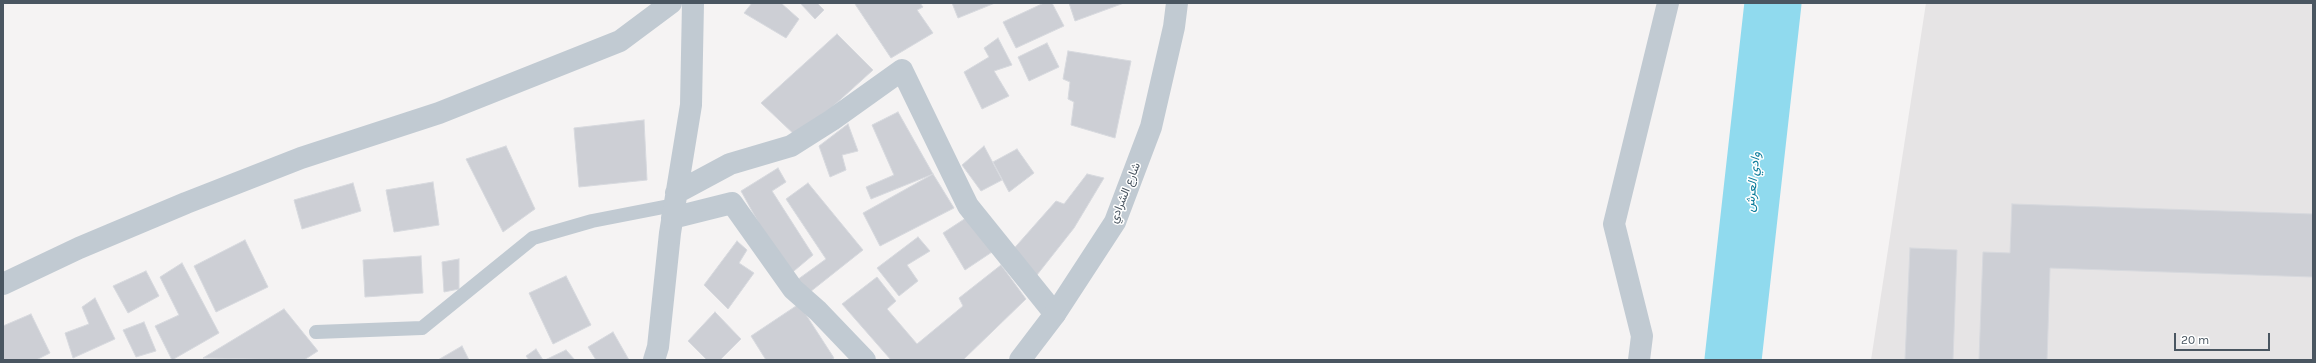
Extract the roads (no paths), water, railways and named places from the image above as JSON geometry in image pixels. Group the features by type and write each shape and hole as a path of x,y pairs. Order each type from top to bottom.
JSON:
{"street":[{"path":"3,284 79,248 186,203 301,158 439,113 620,41 671,3"},
{"path":"654,360 658,347 674,205 691,105 693,3"},
{"name":"شارع الشرادي","path":"1020,360 1055,314 1115,222 1151,127 1174,27 1177,3"},
{"path":"1639,360 1642,336 1614,224 1668,3"},
{"path":"674,205 730,164 791,146 832,120 902,70 968,206 1055,314"},
{"path":"674,205 732,203 793,289 818,311 865,360"}],"lane":[{"path":"316,332 422,328 533,238 592,221 674,205"}],"waterway":[{"name":"وادي العرش","path":"1733,360 1773,3"}]}
